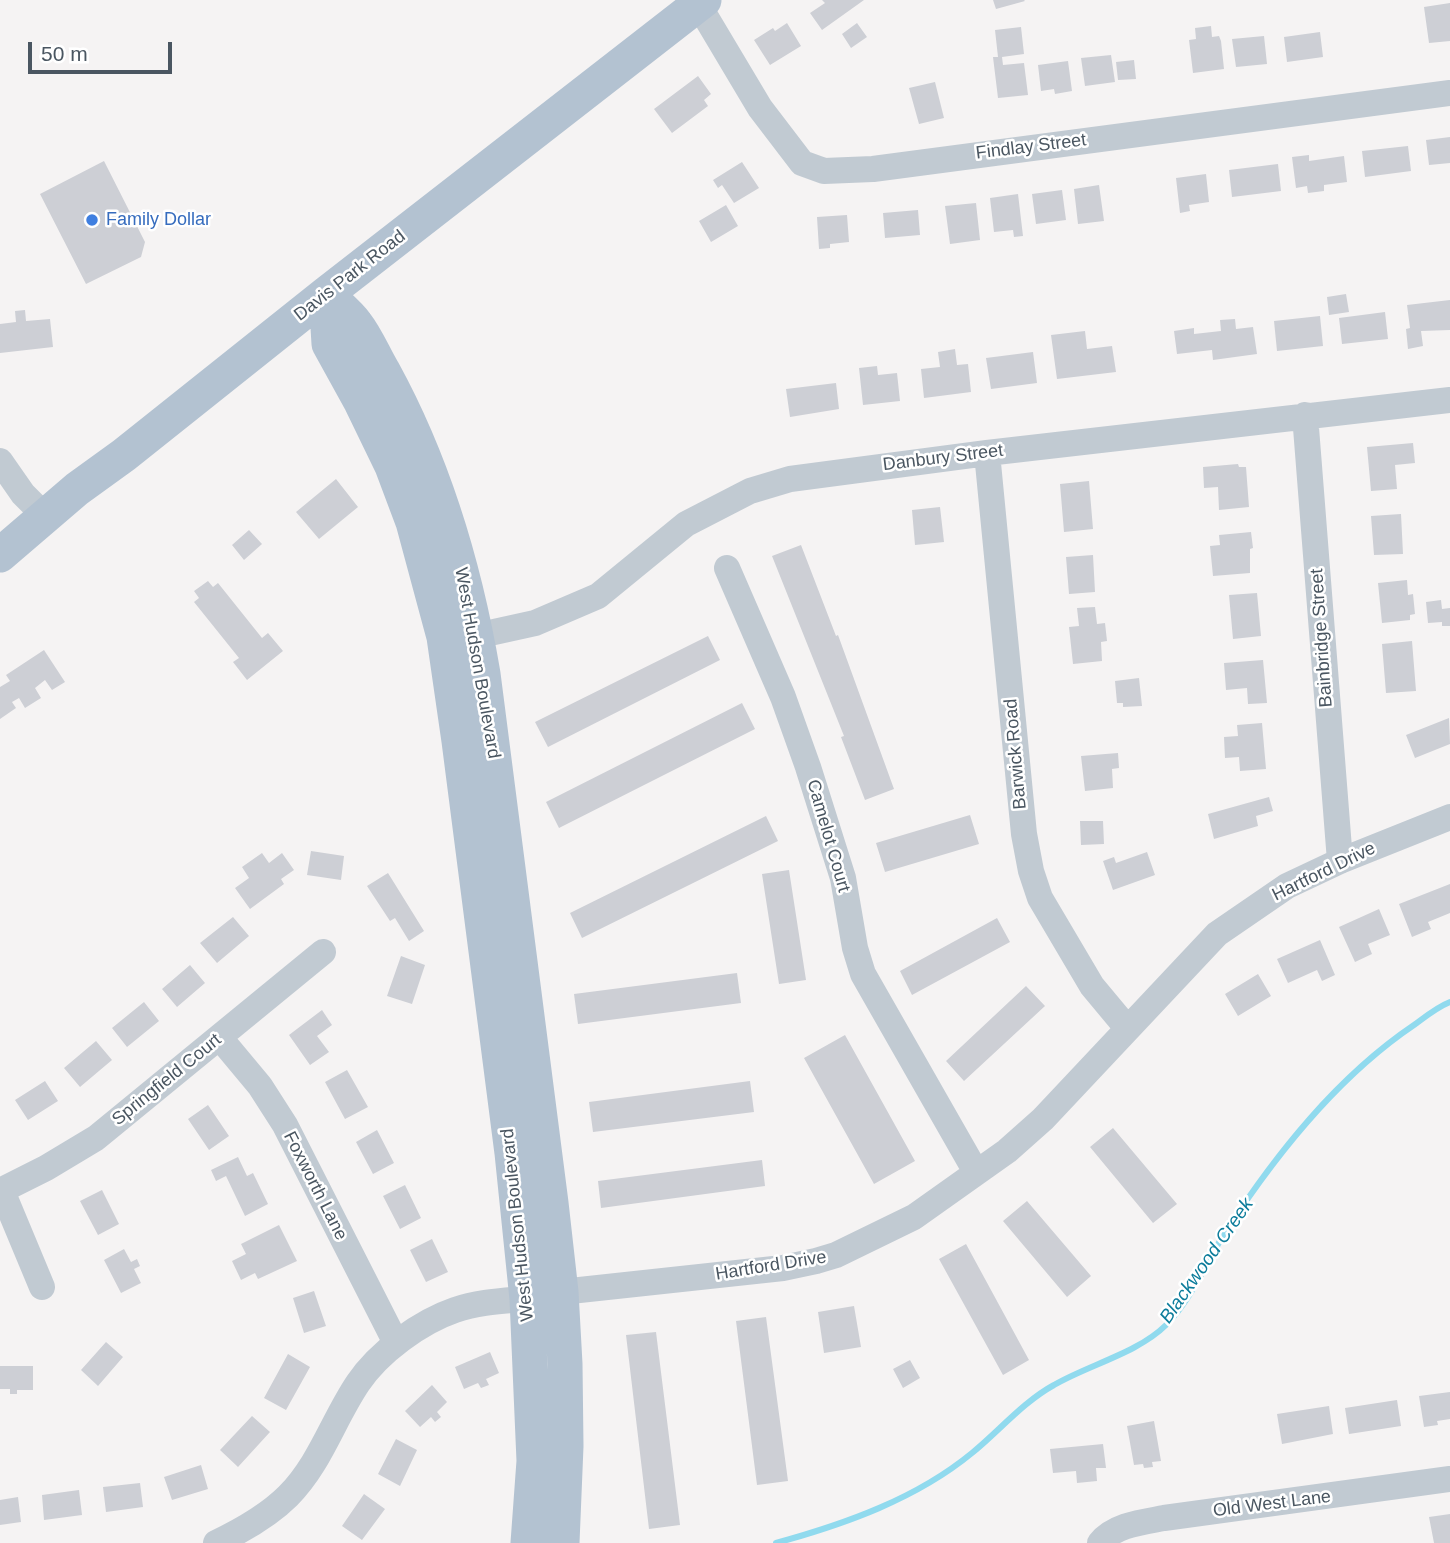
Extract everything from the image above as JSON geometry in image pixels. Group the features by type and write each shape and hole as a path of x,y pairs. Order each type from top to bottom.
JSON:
{"main road":[{"name":"Davis Park Road","path":"0,555 77,489 124,455 701,2"},
{"name":"West Hudson Boulevard","path":"326,294 356,324 395,393 416,439 457,547 477,636 561,1292 566,1446 562,1543"},
{"name":"West Hudson Boulevard","path":"326,294 329,344 392,466 413,522 443,637 459,741 515,1177 527,1299 534,1461 528,1543"}],"street":[{"name":"Findlay Street","path":"701,2 760,108 793,154 802,163 824,171 873,169 1450,93"},
{"name":"Danbury Street","path":"477,636 535,624 598,596 686,524 750,491 790,479 1304,415 1450,400"},
{"name":"Bainbridge Street","path":"1304,415 1340,861"},
{"name":"Barwick Road","path":"987,453 1024,834 1031,871 1040,898 1055,925 1093,986 1127,1028"},
{"path":"0,461 23,494 46,517"},
{"name":"Camelot Court","path":"727,568 783,697 805,758 843,878 855,948 863,974 976,1172"},
{"name":"Hartford Drive","path":"216,1543 262,1517 286,1498 316,1461 357,1384 396,1343 455,1310 493,1301 782,1268 826,1258 879,1236 914,1217 1007,1151 1043,1119 1217,934 1287,886 1340,861 1450,817"},
{"name":"Springfield Court","path":"1,1191 89,1143 323,952"},
{"name":"Foxworth Lane","path":"220,1038 260,1086 285,1125 396,1343"},
{"path":"1,1191 42,1286"},
{"name":"Old West Lane","path":"1100,1543 1105,1536 1131,1525 1164,1518 1450,1479"}],"building":[{"path":"822,0 864,0 822,30 810,13 825,3"},
{"path":"993,0 1024,0 1025,1 996,9"},
{"path":"1450,3 1450,41 1429,43 1424,7"},
{"path":"787,23 801,46 770,65 754,40"},
{"path":"857,23 867,37 851,48 842,34"},
{"path":"1211,26 1212,37 1219,36 1221,41 1224,69 1193,73 1189,40 1196,39 1195,28"},
{"path":"1021,27 1024,54 1002,57 1003,65 1024,63 1028,95 998,98 993,57 998,57 995,30"},
{"path":"1320,32 1323,57 1287,62 1284,37"},
{"path":"1264,36 1267,64 1236,67 1232,39"},
{"path":"1111,55 1115,82 1085,86 1081,58"},
{"path":"1134,60 1136,79 1118,80 1116,62"},
{"path":"1068,61 1072,91 1055,94 1054,89 1041,91 1038,65"},
{"path":"698,76 711,94 704,100 708,106 672,133 654,109"},
{"path":"935,82 944,118 919,124 909,88"},
{"path":"1450,137 1450,163 1429,165 1426,140"},
{"path":"1408,146 1411,171 1365,177 1362,151"},
{"path":"1309,155 1309,161 1344,156 1347,182 1324,185 1324,191 1308,193 1307,186 1296,188 1292,157"},
{"path":"104,161 145,242 141,257 86,284 40,194"},
{"path":"742,162 759,188 734,203 722,185 718,188 713,180"},
{"path":"1278,164 1281,191 1232,197 1229,170"},
{"path":"1206,174 1209,202 1189,205 1190,211 1180,213 1176,178"},
{"path":"1099,185 1104,221 1078,224 1074,189"},
{"path":"1062,190 1066,220 1036,224 1032,194"},
{"path":"1018,194 1023,236 1014,237 1013,230 994,232 990,198"},
{"path":"976,203 980,240 950,244 945,206"},
{"path":"726,205 738,226 711,242 699,221"},
{"path":"918,210 920,235 885,238 883,213"},
{"path":"847,215 849,242 830,244 830,248 819,249 817,217"},
{"path":"1346,294 1349,312 1329,315 1327,297"},
{"path":"1450,300 1450,330 1421,331 1423,346 1408,349 1406,329 1410,328 1407,305"},
{"path":"25,310 26,321 50,319 53,347 0,353 0,324 16,322 15,311"},
{"path":"1385,312 1388,339 1342,344 1339,318"},
{"path":"1320,316 1323,346 1277,351 1274,321"},
{"path":"1235,319 1236,329 1253,327 1257,354 1213,360 1212,350 1177,354 1174,331 1194,328 1194,334 1221,331 1220,320"},
{"path":"1085,331 1087,349 1112,346 1116,372 1057,379 1051,335"},
{"path":"955,349 957,365 968,364 971,392 924,398 921,369 940,367 938,352"},
{"path":"1033,352 1037,383 991,389 986,358"},
{"path":"877,366 878,375 897,373 900,401 863,405 859,368"},
{"path":"836,383 839,409 790,417 786,389"},
{"path":"1413,443 1415,463 1395,465 1397,489 1371,491 1367,447"},
{"path":"1238,464 1239,467 1246,467 1249,507 1219,510 1218,487 1204,488 1203,467"},
{"path":"336,479 358,507 319,539 296,512"},
{"path":"1089,481 1093,529 1064,532 1060,484"},
{"path":"940,507 944,542 915,545 912,510"},
{"path":"1401,514 1403,554 1374,555 1371,516"},
{"path":"249,530 262,544 244,560 232,545"},
{"path":"1251,532 1253,548 1250,549 1250,573 1213,576 1210,546 1220,545 1219,535"},
{"path":"801,545 836,636 838,635 894,789 865,800 841,737 844,736 772,556"},
{"path":"1093,555 1095,592 1069,594 1066,557"},
{"path":"1407,580 1408,595 1413,594 1415,614 1410,615 1410,620 1382,623 1378,583"},
{"path":"208,581 213,587 218,583 262,638 268,633 283,651 247,680 233,662 239,658 194,602 199,598 194,591"},
{"path":"1257,593 1261,636 1233,639 1229,595"},
{"path":"1441,600 1442,609 1450,608 1450,626 1442,626 1442,622 1428,623 1426,602"},
{"path":"1095,607 1097,624 1105,623 1107,641 1101,642 1102,661 1073,664 1069,627 1079,626 1077,608"},
{"path":"708,636 720,660 548,747 535,722"},
{"path":"1412,641 1416,691 1386,693 1382,644"},
{"path":"44,650 65,682 52,690 45,680 35,688 41,698 25,708 19,698 12,702 16,708 0,719 0,687 10,681 6,675"},
{"path":"1263,660 1267,703 1248,704 1247,688 1226,690 1224,663"},
{"path":"1139,678 1142,706 1123,707 1123,703 1117,703 1115,681"},
{"path":"742,703 755,729 559,828 546,802"},
{"path":"1449,718 1450,744 1415,758 1406,735"},
{"path":"1262,723 1266,769 1240,771 1239,757 1225,758 1224,737 1238,736 1237,725"},
{"path":"1118,753 1119,768 1112,769 1113,788 1085,791 1081,756"},
{"path":"1269,797 1273,811 1256,816 1258,826 1214,839 1208,814"},
{"path":"970,815 979,844 885,872 876,843"},
{"path":"766,816 778,841 582,938 570,913"},
{"path":"1080,821 1103,821 1104,844 1081,845"},
{"path":"311,851 344,856 341,880 307,875"},
{"path":"1147,852 1155,875 1113,890 1103,861 1114,857 1116,863"},
{"path":"262,853 269,863 282,853 294,870 281,879 284,884 250,909 235,888 249,878 242,867"},
{"path":"789,870 806,980 779,984 762,874"},
{"path":"388,873 424,931 409,941 395,918 390,921 367,886"},
{"path":"1450,884 1450,913 1428,922 1431,929 1412,937 1399,904"},
{"path":"1379,909 1390,935 1368,944 1372,954 1355,962 1339,927"},
{"path":"233,917 249,936 217,963 200,943"},
{"path":"997,918 1010,942 912,995 900,971"},
{"path":"1320,940 1335,975 1322,981 1317,970 1288,983 1277,959"},
{"path":"401,956 425,965 412,1004 387,996"},
{"path":"190,965 205,983 177,1007 162,989"},
{"path":"737,973 741,1003 578,1024 574,994"},
{"path":"1258,974 1271,996 1238,1016 1225,994"},
{"path":"1026,986 1045,1006 964,1081 946,1061"},
{"path":"144,1002 159,1021 127,1047 112,1028"},
{"path":"322,1010 332,1025 317,1036 329,1052 310,1065 289,1035"},
{"path":"845,1035 915,1161 874,1184 804,1058"},
{"path":"96,1041 112,1060 80,1087 64,1068"},
{"path":"347,1070 368,1107 345,1119 325,1082"},
{"path":"45,1081 58,1101 28,1120 15,1100"},
{"path":"750,1081 754,1112 593,1132 589,1102"},
{"path":"208,1105 229,1136 209,1150 188,1119"},
{"path":"1113,1128 1177,1204 1153,1223 1090,1147"},
{"path":"377,1130 394,1163 373,1174 356,1142"},
{"path":"238,1157 247,1176 253,1173 268,1204 245,1216 226,1176 216,1181 211,1170"},
{"path":"762,1160 765,1186 601,1208 598,1181"},
{"path":"405,1185 421,1218 400,1229 383,1196"},
{"path":"102,1190 119,1224 98,1235 80,1201"},
{"path":"1027,1201 1091,1276 1067,1297 1003,1221"},
{"path":"279,1225 297,1261 258,1279 255,1273 241,1280 232,1261 246,1254 241,1244"},
{"path":"432,1239 448,1272 426,1282 410,1250"},
{"path":"966,1244 1029,1360 1003,1375 939,1259"},
{"path":"124,1249 131,1262 137,1259 140,1266 134,1269 141,1283 121,1293 104,1260"},
{"path":"314,1291 326,1326 304,1333 293,1298"},
{"path":"854,1306 861,1347 824,1353 818,1312"},
{"path":"766,1317 788,1481 757,1485 736,1321"},
{"path":"656,1332 680,1525 649,1529 626,1335"},
{"path":"106,1342 123,1357 98,1386 81,1370"},
{"path":"490,1352 499,1373 486,1379 489,1385 481,1388 478,1383 464,1389 455,1367"},
{"path":"288,1354 310,1367 286,1410 264,1398"},
{"path":"910,1360 920,1378 903,1388 893,1369"},
{"path":"0,1366 33,1366 33,1390 17,1390 17,1394 10,1394 10,1389 0,1389"},
{"path":"432,1385 447,1402 437,1412 441,1417 435,1422 431,1417 420,1427 405,1411"},
{"path":"1450,1392 1450,1419 1437,1421 1438,1425 1424,1427 1419,1396"},
{"path":"1397,1400 1401,1426 1349,1434 1345,1408"},
{"path":"1329,1406 1333,1434 1282,1444 1277,1414"},
{"path":"252,1416 270,1432 238,1467 220,1450"},
{"path":"1154,1421 1161,1461 1152,1462 1153,1467 1134,1465 1127,1426"},
{"path":"396,1439 417,1450 400,1486 378,1474"},
{"path":"1103,1444 1106,1468 1096,1468 1097,1481 1077,1483 1076,1471 1053,1473 1050,1449"},
{"path":"201,1465 208,1489 172,1500 164,1477"},
{"path":"140,1483 143,1507 106,1512 103,1487"},
{"path":"79,1490 82,1515 44,1520 42,1495"},
{"path":"364,1494 385,1509 362,1540 342,1526"},
{"path":"18,1497 21,1522 0,1525 0,1500"},
{"path":"1450,1514 1450,1543 1434,1543 1429,1517"}],"waterway":[{"name":"Blackwood Creek","path":"776,1543 854,1518 904,1497 972,1453 1043,1392 1155,1335 1184,1304 1245,1202 1310,1119 1359,1068 1431,1012 1450,1002"}],"place":[{"name":"Family Dollar","path":"92,220"}]}
